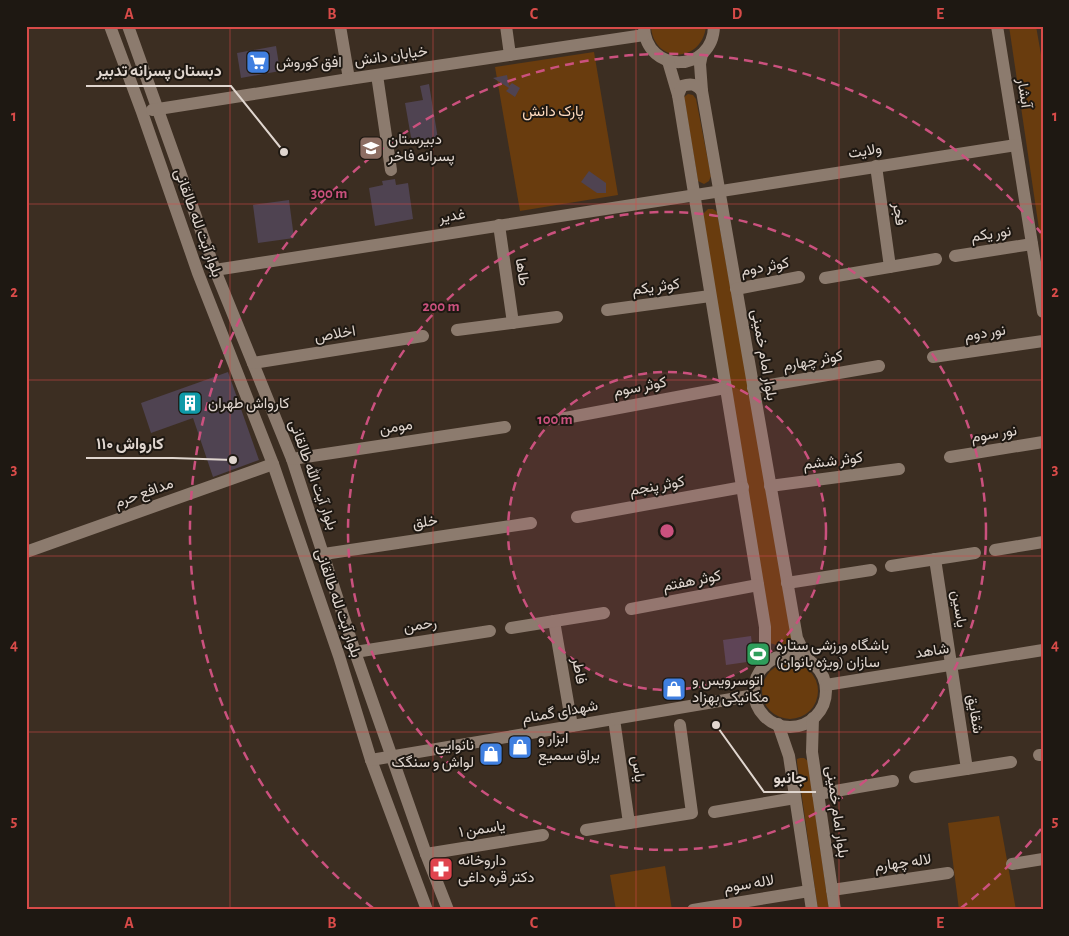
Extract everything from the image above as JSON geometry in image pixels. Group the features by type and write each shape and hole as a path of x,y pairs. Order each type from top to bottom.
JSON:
{"street":[{"name":"بلوار آیت لله طالقانی","path":"110,26 198,273 273,464 339,656 371,760 427,910"},
{"name":"بلوار آیت الله طالقانی","path":"128,26 215,270 292,459 355,652 426,854 448,910"},
{"path":"340,26 349,79"},
{"path":"506,26 510,55"},
{"path":"644,31 649,46 657,55 668,61 686,62 702,54 710,45 714,34 714,26"},
{"name":"آبشار","path":"997,26 1043,312"},
{"name":"خیابان دانش","path":"142,112 510,55 644,31"},
{"name":"بلوار امام خمینی","path":"702,54 700,64 702,91 718,190 797,638 807,659"},
{"path":"668,61 678,95 725,388 743,486 765,627 765,666"},
{"path":"377,75 391,170"},
{"path":"678,95 682,86 688,84 698,86 702,91"},
{"name":"ولایت","path":"694,194 1016,145"},
{"name":"فجر","path":"876,166 890,267"},
{"name":"غدیر","path":"215,270 694,194"},
{"name":"طاها","path":"499,225 513,323"},
{"name":"نور یکم","path":"955,256 1032,244"},
{"path":"825,278 936,259"},
{"name":"کوثر دوم","path":"736,289 800,277"},
{"name":"کوثر یکم","path":"607,310 710,296"},
{"path":"457,330 557,317"},
{"name":"اخلاص","path":"253,363 422,336"},
{"name":"نور دوم","path":"933,358 1043,340"},
{"name":"کوثر چهارم","path":"753,388 879,366"},
{"name":"کوثر سوم","path":"560,419 725,388"},
{"name":"مومن","path":"292,459 505,427"},
{"name":"نور سوم","path":"950,458 1043,442"},
{"name":"مدافع حرم","path":"26,552 273,464"},
{"name":"کوثر ششم","path":"770,486 899,469"},
{"name":"کوثر پنجم","path":"577,517 743,486"},
{"name":"خلق","path":"324,554 531,524"},
{"path":"995,550 1043,542"},
{"path":"891,566 975,553"},
{"name":"یاسین","path":"935,559 951,665"},
{"path":"787,583 870,570"},
{"name":"کوثر هفتم","path":"631,609 758,585"},
{"path":"511,628 604,613"},
{"name":"فاطر","path":"554,621 572,726"},
{"name":"رحمن","path":"355,652 490,631"},
{"name":"شاهد","path":"826,685 1043,650"},
{"path":"785,655 796,655 807,659 819,670 826,685 826,698 821,709 813,718 802,724 790,726 769,720 762,713 755,695 755,684 759,674 774,659 785,655"},
{"name":"شقایق","path":"951,665 968,769"},
{"name":"شهدای گمنام","path":"371,760 755,695"},
{"name":"بلوار امام خمینی","path":"813,718 812,752 835,910"},
{"name":"یاس","path":"614,719 629,823"},
{"path":"778,724 789,756 812,910"},
{"path":"586,830 692,813 680,725"},
{"path":"915,777 1011,762"},
{"path":"818,794 893,781"},
{"path":"714,812 795,798"},
{"name":"یاسمن ۱","path":"426,854 543,835"},
{"path":"1012,864 1043,859"},
{"name":"لاله چهارم","path":"832,890 948,873"},
{"name":"لاله سوم","path":"693,910 809,891"}],"green space":[{"path":"651,26 706,26 703,38 696,47 687,53 678,55 668,53 660,47 654,38"},
{"path":"1009,26 1036,26 1043,66 1043,256"},
{"name":"پارک دانش","path":"594,52 618,195 520,211 495,67"},
{"path":"688,94 693,95 696,99 711,176 709,181 704,184 698,181 684,97"},
{"path":"708,209 713,209 717,212 793,637 788,643 783,645 770,643 703,214"},
{"path":"784,663 796,663 810,671 818,685 816,702 810,711 796,719 784,719 774,714 767,707 762,697 762,685 767,675 774,668"},
{"path":"800,758 808,761 829,910 818,910 797,762 797,759"},
{"path":"999,816 1016,910 959,910 948,823"},
{"path":"665,866 672,910 616,910 610,875"}],"building":[{"name":"افق کوروش","path":"276,46 280,71 241,78 237,53"},
{"path":"507,75 509,86 512,83 520,88 515,97 506,91 509,88 493,78"},
{"path":"429,84 438,139 412,143 405,103 423,100 420,86"},
{"path":"589,171 606,183 606,193 597,193 581,182"},
{"path":"395,179 396,185 408,183 413,219 375,226 369,188 383,185 382,181"},
{"path":"289,200 294,238 258,243 253,205"},
{"path":"228,372 259,460 213,477 193,418 151,433 141,403"},
{"path":"751,636 754,661 726,665 723,640"}],"place":[{"name":"افق کوروش","path":"258,62"},
{"name":"دبیرستان پسرانه فاخر","path":"371,148"},
{"name":"دبستان پسرانه تدبیر","path":"284,152"},
{"name":"کارواش طهران","path":"190,403"},
{"name":"کارواش ۱۱۰","path":"233,460"},
{"name":"باشگاه ورزشی ستاره سازان (ویژه بانوان)","path":"758,654"},
{"name":"اتوسرویس و مکانیکی بهزاد","path":"674,689"},
{"name":"جانبو","path":"716,725"},
{"name":"ابزار و يراق سميع","path":"520,747"},
{"name":"نانوایی لواش و سنگک","path":"491,754"},
{"name":"داروخانه دکتر قره داغی","path":"441,869"}]}
